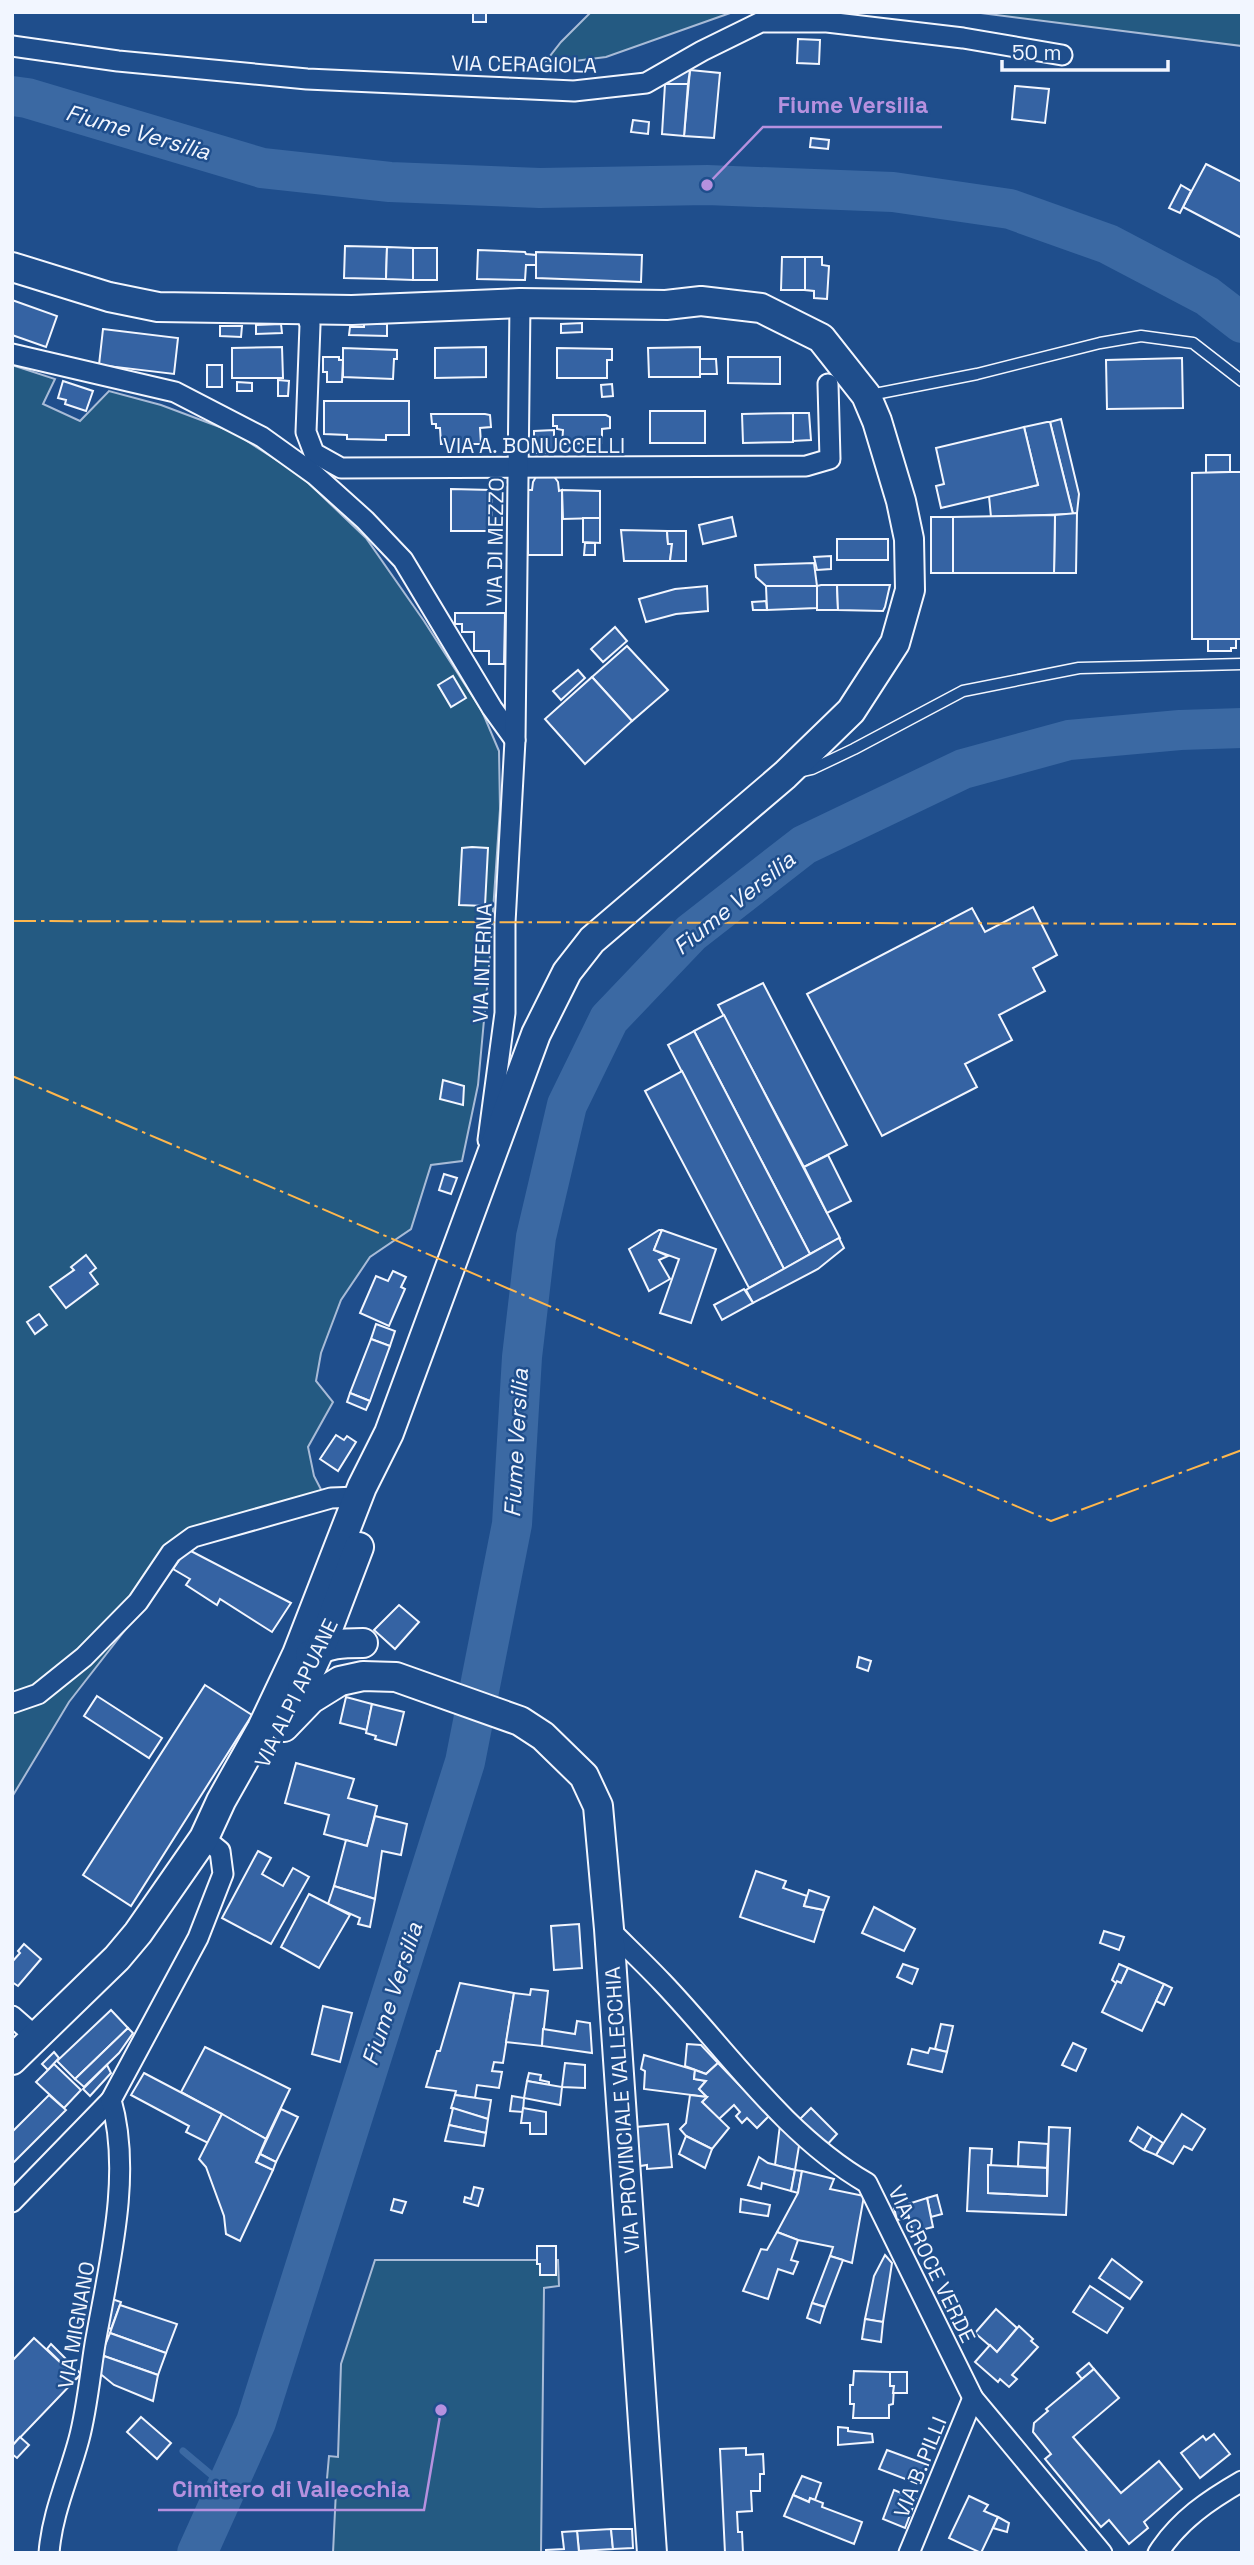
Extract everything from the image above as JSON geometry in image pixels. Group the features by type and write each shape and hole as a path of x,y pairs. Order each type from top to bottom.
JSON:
{"main road":[{"path":"12,267 109,297 158,307 352,310 520,303 666,305 701,301 761,308 821,338 866,395 901,501 909,539 910,590 895,643 851,711 785,775 592,940 567,972 536,1034 389,1433 358,1497 339,1547 310,1647"},
{"name":"VIA ALPI APUANE","path":"12,2060 117,1958 138,1933 204,1838 221,1801 273,1727 310,1647 346,1586 374,1504 381,1448"},
{"path":"346,1586 350,1615 363,1643 376,1660 408,1681"},
{"path":"310,1647 363,1643"},
{"path":"310,1647 348,1679"},
{"path":"273,1727 320,1692 348,1679 363,1676 408,1681"},
{"name":"VIA PROVINCIALE VALLECCHIA","path":"408,1681 520,1721 543,1736 584,1776 598,1806 609,1929 652,2553"}],"street":[{"name":"VIA CERAGIOLA","path":"12,46 118,61 307,79 574,91 646,83 761,22 827,22 963,38 1062,54"},
{"name":"VIA DI MEZZO","path":"515,740 520,303"},
{"name":"VIA A. BONUCCELLI","path":"305,308 310,325 306,432 314,453 341,468 806,466 830,459 828,384"},
{"path":"12,354 175,392 262,437 315,475 365,520 403,560 492,708 515,740"},
{"name":"VIA INTERNA","path":"481,1186 505,1013 505,923 515,740"},
{"path":"12,1703 37,1694 84,1657 138,1602 171,1553 193,1537 331,1499 358,1497"},
{"path":"12,2202 111,2100 198,1938 223,1874 220,1851 204,1838"},
{"name":"VIA CROCE VERDE","path":"609,1929 663,1982 712,2040 784,2115 839,2166 867,2183 973,2398 1101,2553"},
{"path":"12,2016 36,2037"},
{"name":"VIA MIGNANO","path":"49,2553 51,2528 80,2437 119,2191 118,2124 111,2100"},
{"name":"VIA B. PILLI","path":"909,2553 973,2398"},
{"path":"1158,2553 1186,2518 1217,2495 1242,2481"}],"lane":[{"path":"866,395 977,374 1100,343 1141,336 1193,343 1242,381"},
{"path":"785,775 812,769 963,691 1079,668 1242,664"}],"shaded area":[{"path":"591,12 733,12 606,57 543,65"},
{"path":"973,12 1242,12 1242,46"},
{"path":"12,365 55,379 43,404 80,421 109,391 161,405 233,432 300,475 366,538 482,711 499,751 500,809 478,1085 462,1161 431,1165 411,1229 370,1257 341,1300 321,1353 316,1381 333,1402 308,1447 314,1476 329,1505 186,1548 69,1702 12,1797"},
{"path":"375,2260 558,2260 559,2286 544,2288 541,2553 333,2553 336,2490 326,2490 329,2456 338,2457 341,2364"}],"building":[{"path":"473,12 486,12 486,22 473,22"},
{"path":"798,39 820,40 819,64 797,63"},
{"path":"690,70 720,73 714,138 684,136"},
{"path":"690,70 688,84 665,84 667,72"},
{"path":"665,84 688,84 684,136 662,134"},
{"path":"1015,86 1049,89 1045,123 1012,119"},
{"path":"633,120 649,122 648,134 631,132"},
{"path":"811,138 829,140 828,149 810,147"},
{"path":"1206,164 1242,182 1242,238 1183,207"},
{"path":"1181,185 1191,191 1180,213 1169,208"},
{"path":"345,246 387,247 386,279 344,278"},
{"path":"387,247 413,248 413,280 386,279"},
{"path":"413,248 437,248 437,280 413,280"},
{"path":"478,250 525,252 536,255 536,265 526,265 525,280 477,279"},
{"path":"536,252 642,255 641,282 536,278"},
{"path":"782,257 805,257 805,290 781,290"},
{"path":"805,257 822,257 822,265 829,266 827,299 814,298 814,291 805,290"},
{"path":"12,300 57,316 46,347 12,335"},
{"path":"364,323 387,324 387,336 349,335 350,327 364,327"},
{"path":"582,323 582,332 561,333 561,324"},
{"path":"281,324 282,333 256,334 256,325"},
{"path":"220,326 242,326 241,337 220,336"},
{"path":"103,329 178,338 174,374 99,365"},
{"path":"282,347 283,378 232,378 232,348"},
{"path":"486,347 486,377 435,378 435,348"},
{"path":"700,347 700,377 649,377 648,348"},
{"path":"343,348 397,350 393,379 343,377"},
{"path":"557,348 612,349 612,360 607,360 607,378 557,378"},
{"path":"323,357 339,357 339,360 343,360 342,382 327,382 327,372 323,372"},
{"path":"728,357 780,357 780,384 728,383"},
{"path":"1182,358 1183,408 1107,409 1106,360"},
{"path":"700,359 716,359 717,374 700,374"},
{"path":"207,365 222,365 222,387 207,387"},
{"path":"278,380 289,381 288,396 278,396"},
{"path":"63,381 93,391 86,411 65,404 66,400 58,398"},
{"path":"237,382 252,383 252,391 237,391"},
{"path":"612,384 613,396 602,397 601,385"},
{"path":"324,401 409,401 409,435 386,435 386,440 347,439 347,435 324,434"},
{"path":"650,411 705,411 705,443 650,443"},
{"path":"793,413 809,413 811,440 793,441"},
{"path":"793,413 793,442 743,443 742,414"},
{"path":"431,414 490,415 491,427 480,428 481,444 441,444 440,428 432,424"},
{"path":"553,415 606,415 610,417 610,428 602,429 602,443 562,444 563,430 553,426"},
{"path":"1061,419 1079,494 1077,513 1073,514 1050,422"},
{"path":"1050,422 1073,514 991,517 989,496 1038,485 1024,427"},
{"path":"1024,427 1038,485 941,508 936,486 944,484 936,448"},
{"path":"554,430 554,452 534,453 534,431"},
{"path":"1206,455 1230,455 1230,472 1206,473"},
{"path":"1242,472 1242,639 1192,639 1192,473"},
{"path":"537,475 553,475 558,482 559,491 562,490 562,555 528,555 528,490 532,490"},
{"path":"451,489 492,490 491,531 451,531"},
{"path":"562,490 600,491 600,518 563,519"},
{"path":"1077,513 1076,573 1054,573 1055,515"},
{"path":"1055,515 1054,573 953,573 953,517"},
{"path":"732,517 736,536 703,544 699,525"},
{"path":"931,517 953,517 953,573 931,573"},
{"path":"583,518 600,518 600,543 583,542"},
{"path":"621,530 667,531 668,544 672,544 670,561 624,561"},
{"path":"667,531 686,531 686,561 670,561 672,544 668,544"},
{"path":"837,539 888,539 888,560 837,560"},
{"path":"585,543 595,543 595,555 584,555"},
{"path":"831,556 831,569 817,570 814,557"},
{"path":"814,563 817,586 766,586 756,577 755,565"},
{"path":"837,585 838,610 817,610 817,586"},
{"path":"837,585 890,585 883,611 838,610"},
{"path":"707,586 708,611 676,614 646,622 639,599 675,589"},
{"path":"766,586 817,586 817,608 767,610"},
{"path":"766,601 767,610 753,610 752,602"},
{"path":"455,613 505,613 504,664 489,664 489,651 474,651 474,632 462,632 462,624 455,624"},
{"path":"615,627 627,641 603,662 591,649"},
{"path":"1208,639 1236,639 1236,648 1231,648 1231,651 1208,651"},
{"path":"627,646 668,690 632,721 592,677"},
{"path":"578,670 585,678 561,700 553,691"},
{"path":"453,676 466,698 451,707 438,685"},
{"path":"592,677 632,721 585,764 545,719"},
{"path":"462,848 488,848 485,906 459,905"},
{"path":"1033,907 1057,955 1033,968 1045,991 999,1015 1012,1040 965,1064 977,1087 882,1136 807,994 972,908 985,932"},
{"path":"763,983 847,1145 804,1167 718,1005"},
{"path":"724,1015 840,1238 810,1254 694,1031"},
{"path":"694,1031 810,1254 784,1269 668,1045"},
{"path":"682,1071 784,1269 749,1288 645,1091"},
{"path":"443,1080 464,1086 463,1105 440,1099"},
{"path":"828,1155 851,1201 827,1213 804,1167"},
{"path":"444,1174 457,1178 451,1194 439,1190"},
{"path":"662,1230 654,1250 668,1256 659,1260 670,1279 649,1291 629,1249"},
{"path":"662,1230 716,1249 691,1323 660,1313 679,1259 654,1250"},
{"path":"839,1238 844,1248 818,1269 753,1303 746,1290"},
{"path":"86,1255 96,1268 90,1273 98,1284 66,1308 50,1287 74,1270 71,1267"},
{"path":"393,1271 406,1277 401,1287 405,1289 389,1326 360,1313 376,1276 388,1281"},
{"path":"744,1289 753,1303 722,1320 714,1305"},
{"path":"39,1314 47,1325 35,1334 27,1322"},
{"path":"376,1324 395,1331 390,1346 371,1339"},
{"path":"371,1339 390,1346 370,1401 350,1393"},
{"path":"350,1393 370,1401 366,1410 347,1402"},
{"path":"336,1435 344,1440 347,1436 356,1442 338,1471 320,1459"},
{"path":"187,1549 291,1603 272,1632 220,1599 217,1605 186,1585 190,1579 173,1569"},
{"path":"399,1605 419,1622 395,1649 374,1630"},
{"path":"859,1657 871,1661 868,1671 857,1667"},
{"path":"205,1685 252,1715 131,1906 83,1875"},
{"path":"97,1696 162,1738 149,1758 84,1716"},
{"path":"346,1697 372,1704 367,1730 340,1723"},
{"path":"372,1704 404,1712 396,1745 375,1739 376,1736 366,1733"},
{"path":"296,1763 354,1779 348,1798 377,1806 367,1846 324,1834 329,1815 285,1803"},
{"path":"375,1816 407,1824 401,1855 382,1851 375,1899 334,1886 346,1840 367,1846"},
{"path":"258,1851 271,1858 262,1874 283,1886 293,1868 309,1877 271,1944 222,1918"},
{"path":"756,1871 786,1881 783,1888 807,1896 804,1906 824,1910 814,1942 740,1917"},
{"path":"334,1886 375,1899 370,1927 358,1924 360,1918 328,1904"},
{"path":"809,1890 829,1897 824,1910 804,1906"},
{"path":"309,1894 350,1915 319,1968 281,1947"},
{"path":"874,1907 915,1929 904,1951 862,1933"},
{"path":"579,1924 582,1968 554,1970 551,1926"},
{"path":"1104,1931 1124,1937 1119,1950 1100,1943"},
{"path":"24,1944 41,1959 18,1986 12,1982 12,1962"},
{"path":"903,1964 918,1969 912,1984 897,1977"},
{"path":"1119,1964 1128,1968 1121,1983 1116,1983 1112,1980"},
{"path":"1128,1968 1164,1984 1142,2031 1102,2012 1117,1981 1121,1983"},
{"path":"460,1983 514,1993 503,2063 494,2062 492,2071 502,2072 499,2088 477,2085 475,2098 455,2095 456,2091 426,2087 437,2051 440,2051"},
{"path":"1164,1984 1172,1988 1164,2005 1156,2001"},
{"path":"531,1989 548,1991 542,2046 506,2042 514,1993 530,1995"},
{"path":"323,2006 352,2013 340,2062 312,2054"},
{"path":"111,2010 128,2028 75,2079 57,2061"},
{"path":"577,2021 590,2023 592,2053 542,2046 543,2029 575,2034"},
{"path":"941,2024 953,2026 947,2052 935,2049"},
{"path":"128,2028 133,2033 119,2053 84,2087 75,2079"},
{"path":"1073,2043 1086,2049 1076,2071 1062,2065"},
{"path":"687,2044 701,2045 718,2063 706,2074 685,2066"},
{"path":"205,2047 290,2089 266,2139 181,2092"},
{"path":"930,2048 947,2052 942,2072 908,2064 912,2049 928,2053"},
{"path":"54,2052 59,2058 48,2070 42,2064"},
{"path":"644,2055 695,2070 694,2079 706,2081 699,2089 707,2097 644,2089 645,2071 641,2069"},
{"path":"565,2063 585,2065 585,2088 562,2087"},
{"path":"718,2063 769,2116 757,2128 747,2118 742,2123 736,2116 740,2112 734,2105 719,2119 702,2102 707,2097 699,2089 706,2081 694,2079 695,2070 706,2074"},
{"path":"54,2064 81,2090 64,2108 36,2082"},
{"path":"107,2065 111,2073 90,2096 83,2089"},
{"path":"144,2073 222,2114 208,2143 186,2132 189,2126 131,2095"},
{"path":"529,2073 541,2075 540,2080 549,2082 549,2085 527,2081"},
{"path":"527,2081 562,2087 560,2105 524,2098"},
{"path":"49,2095 66,2110 12,2164 12,2132"},
{"path":"455,2095 491,2100 488,2119 451,2108"},
{"path":"690,2095 707,2097 702,2102 729,2128 712,2149 686,2136 680,2129 686,2123"},
{"path":"512,2096 524,2098 523,2112 510,2111"},
{"path":"453,2108 488,2119 486,2133 449,2125"},
{"path":"523,2108 546,2112 546,2134 530,2134 530,2123 521,2123"},
{"path":"811,2108 837,2134 825,2147 799,2120"},
{"path":"281,2109 298,2117 276,2162 260,2154"},
{"path":"222,2114 266,2139 256,2162 273,2170 240,2241 226,2234 224,2216 206,2167 199,2159"},
{"path":"1182,2114 1205,2129 1192,2150 1184,2146 1173,2164 1156,2155"},
{"path":"668,2124 672,2167 647,2169 647,2165 640,2166 636,2127"},
{"path":"449,2125 486,2133 484,2146 445,2141"},
{"path":"780,2125 800,2140 795,2170 775,2165"},
{"path":"1049,2127 1070,2128 1066,2215 967,2211 970,2148 992,2149 991,2165 988,2165 988,2193 1047,2196"},
{"path":"1138,2127 1152,2136 1144,2150 1130,2141"},
{"path":"686,2136 712,2149 705,2168 679,2154"},
{"path":"1152,2136 1163,2143 1156,2155 1144,2150"},
{"path":"1019,2142 1048,2144 1047,2168 1018,2166"},
{"path":"260,2154 276,2162 273,2170 256,2162"},
{"path":"759,2157 768,2163 795,2170 791,2191 762,2183 761,2189 748,2185"},
{"path":"988,2165 1047,2168 1047,2196 988,2193"},
{"path":"795,2170 802,2171 798,2193 791,2191"},
{"path":"802,2171 834,2179 830,2189 864,2196 852,2263 830,2256 833,2247 798,2240 777,2232 798,2193"},
{"path":"474,2187 483,2189 478,2206 464,2202 465,2197 471,2199"},
{"path":"937,2195 942,2214 931,2217 927,2198"},
{"path":"927,2198 933,2227 913,2232 905,2205"},
{"path":"394,2199 406,2202 402,2213 391,2210"},
{"path":"741,2199 770,2205 768,2216 740,2212"},
{"path":"905,2205 909,2217 897,2220 894,2208"},
{"path":"777,2232 798,2240 791,2260 798,2262 793,2274 778,2269 768,2299 743,2291 761,2249 767,2250"},
{"path":"537,2246 556,2246 556,2275 540,2275"},
{"path":"885,2255 892,2263 883,2322 865,2319 874,2276"},
{"path":"830,2256 843,2260 825,2307 812,2303"},
{"path":"1112,2259 1142,2282 1130,2299 1099,2278"},
{"path":"1090,2286 1123,2308 1107,2333 1073,2312"},
{"path":"112,2299 121,2302 111,2329 103,2326"},
{"path":"812,2303 825,2307 820,2323 807,2318"},
{"path":"120,2305 177,2324 166,2353 110,2333"},
{"path":"996,2309 1017,2328 997,2352 975,2333"},
{"path":"865,2319 883,2322 881,2342 862,2339"},
{"path":"1019,2326 1038,2347 1012,2375 1017,2379 1009,2387 1000,2379 998,2382 975,2362 990,2345 997,2352"},
{"path":"110,2333 166,2353 158,2375 101,2355"},
{"path":"34,2338 77,2378 12,2446 12,2361"},
{"path":"51,2344 81,2374 77,2378 47,2349"},
{"path":"104,2356 158,2375 153,2401 114,2385 98,2372"},
{"path":"1089,2363 1094,2369 1082,2379 1077,2373"},
{"path":"1094,2369 1119,2398 1073,2437 1121,2493 1159,2461 1182,2489 1144,2522 1148,2528 1129,2544 1109,2520 1101,2527 1045,2459 1051,2454 1033,2432 1034,2423 1048,2411 1046,2409"},
{"path":"854,2371 890,2372 890,2386 894,2386 889,2418 853,2418 854,2404 850,2404 850,2385 853,2385"},
{"path":"890,2372 907,2372 907,2393 893,2393"},
{"path":"141,2417 171,2443 157,2459 127,2432"},
{"path":"838,2427 872,2434 873,2442 838,2445"},
{"path":"1214,2434 1230,2454 1200,2478 1181,2453 1203,2436 1206,2440"},
{"path":"20,2437 29,2445 17,2458 12,2454 12,2446"},
{"path":"746,2448 746,2455 763,2454 764,2474 760,2474 760,2491 751,2491 752,2511 737,2512 743,2553 725,2553 720,2449"},
{"path":"887,2450 928,2465 921,2485 879,2469"},
{"path":"802,2476 821,2483 815,2500 810,2498 809,2502 793,2495"},
{"path":"894,2490 916,2499 905,2528 883,2519"},
{"path":"793,2495 809,2502 810,2498 823,2503 822,2507 862,2522 854,2544 784,2516"},
{"path":"969,2496 988,2505 984,2511 998,2517 981,2553 949,2538"},
{"path":"998,2517 1009,2523 1007,2532 993,2528"},
{"path":"611,2529 613,2549 579,2551 577,2531"},
{"path":"611,2529 632,2529 633,2548 613,2549"},
{"path":"577,2531 579,2553 546,2553 546,2550 564,2549 562,2532"}],"waterway":[{"name":"Fiume Versilia","path":"12,96 27,98 262,168 390,182 540,188 707,185 893,192 1010,209 1108,244 1207,296 1242,323"},
{"name":"Fiume Versilia","path":"197,2553 256,2422 465,1762 512,1524 522,1357 536,1237 567,1105 609,1019 691,933 804,845 963,769 1069,740 1180,730 1242,728"},
{"path":"183,2451 227,2488"}],"power":[{"path":"12,921 1242,924"},
{"path":"12,1076 1051,1521 1242,1450"}],"place":[{"name":"Fiume Versilia","path":"707,185"},
{"name":"Cimitero di Vallecchia","path":"441,2410"}]}
